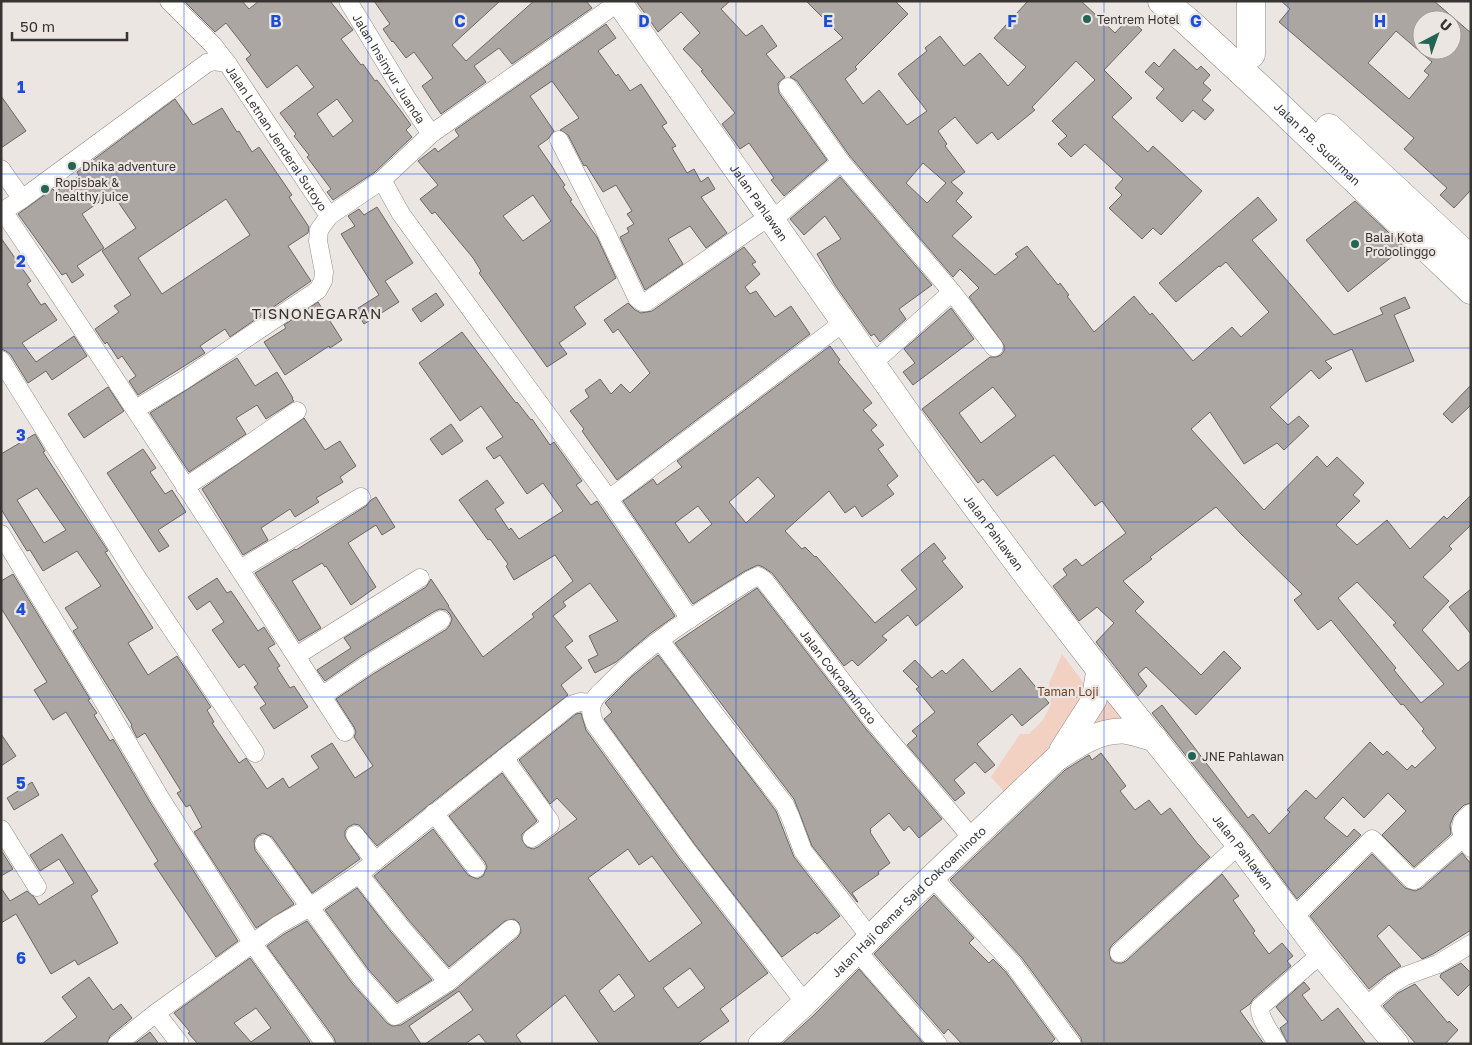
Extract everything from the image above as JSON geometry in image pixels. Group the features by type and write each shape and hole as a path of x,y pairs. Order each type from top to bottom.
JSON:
{"main road":[{"name":"Jalan P.B. Sudirman","path":"1162,1 1401,209 1471,260"},
{"name":"Jalan P.B. Sudirman","path":"1189,1 1251,54 1401,209 1471,290"},
{"path":"1251,1 1251,54"},
{"name":"Jalan Pahlawan","path":"619,2 944,465 1023,571 1099,670 1239,845 1321,954 1364,1008 1396,1044"},
{"path":"1056,759 1094,700 1099,670"},
{"path":"1056,759 1084,741 1107,732 1125,732 1155,739"},
{"name":"Jalan Haji Oemar Said Cokroaminoto","path":"761,1044 972,838 1056,759"}],"street":[{"path":"169,1 214,45 227,63"},
{"name":"Jalan Insinyur Juanda","path":"348,1 431,134"},
{"path":"136,409 184,380 318,290 323,281 324,272 318,240 319,230 329,216 382,180 431,134 619,2"},
{"name":"Jalan Letnan Jenderal Sutoyo","path":"2,211 22,199 207,63 214,61 227,63 329,216"},
{"path":"788,87 841,162 952,292 994,348"},
{"path":"559,140 637,298 642,302 646,302 771,218 841,162"},
{"path":"1,169 22,199"},
{"path":"382,180 401,214 609,499 690,619 623,669 592,703 592,716 595,724 694,859 805,1002"},
{"path":"2,211 136,409 345,732"},
{"path":"873,363 952,292"},
{"path":"609,499 844,322"},
{"path":"1,360 134,572 255,753"},
{"path":"185,487 297,410"},
{"path":"240,569 361,497"},
{"path":"1,534 159,796 253,944 326,1044"},
{"name":"Jalan Cokroaminoto","path":"690,619 755,577 758,576 764,580 868,715 972,838"},
{"path":"296,656 420,578"},
{"path":"322,696 367,665 442,620"},
{"path":"660,640 784,805 803,851 863,944 938,1044"},
{"path":"117,1044 156,1013 278,925 310,907 359,874 572,705 580,702 592,703"},
{"path":"504,758 551,823 532,838"},
{"path":"434,813 476,868"},
{"path":"1293,918 1372,839 1412,880 1415,880 1467,843 1460,826 1462,821 1471,813"},
{"path":"1,829 37,887"},
{"path":"355,835 375,861"},
{"path":"264,844 360,976 395,1016 448,982 511,928"},
{"path":"1119,953 1239,845"},
{"path":"359,874 399,926 448,982"},
{"path":"932,877 1008,958 1072,1044"},
{"path":"1364,1008 1392,984 1405,976 1438,964 1471,944"},
{"path":"1277,1044 1264,1022 1259,1010 1260,1007 1321,954"},
{"path":"156,1013 180,1044"}],"green space":[{"name":"Taman Loji","path":"1062,654 1083,682 1086,696 1081,716 1007,795 991,777 1020,734 1029,734 1043,720 1051,704 1049,683"},
{"path":"1107,694 1128,722 1093,728"}],"building":[{"path":"184,1 242,1 249,9 259,1 330,1 353,30 341,39 401,111 411,125 406,130 412,137 375,172 333,200 327,192 331,189 307,157 309,155 294,136 296,134 280,113 314,87 297,65 267,88 246,59 251,55 226,23 215,32","holes":["337,99 353,121 333,137 317,114"]},
{"path":"374,1 500,1 452,45 466,61 534,1 586,1 592,8 512,64 499,48 474,66 486,82 441,114 422,86 433,78 414,52 406,58 392,42 383,29 390,24"},
{"path":"636,1 730,1 721,9 746,36 762,25 777,46 766,54 785,77 778,83 779,93 827,160 784,196 771,180 774,178 749,143 740,149 722,124 735,113 701,71 703,70 683,49 700,33 681,12 658,32"},
{"path":"806,1 895,1 908,14 855,67 857,69 845,79 863,104 879,90 907,125 927,111 898,74 927,51 925,48 940,36 964,66 980,53 1008,86 1026,67 994,38 1028,1 1081,1 1115,33 1129,18 1142,30 1104,70 1132,98 1112,117 1148,152 1153,146 1202,191 1161,235 1153,228 1142,239 1109,208 1122,195 1115,188 1123,179 1085,144 1071,157 1058,144 1067,136 1052,121 1095,80 1076,61 1032,107 1035,110 998,140 992,132 977,144 955,117 938,131 947,144 945,146 965,172 951,182 963,193 956,201 972,217 952,236 995,275 1018,257 1015,254 1027,246 1058,285 1060,283 1069,295 1067,296 1094,332 1134,296 1150,315 1152,313 1193,361 1232,327 1241,337 1269,312 1226,262 1176,302 1159,283 1258,197 1277,220 1252,240 1334,335 1383,314 1380,308 1405,297 1410,308 1394,315 1414,361 1366,382 1352,349 1325,361 1332,368 1319,379 1311,370 1270,407 1288,425 1299,416 1309,426 1284,450 1277,443 1244,464 1210,412 1191,429 1264,510 1317,456 1327,467 1337,457 1364,483 1353,495 1360,501 1336,525 1357,545 1387,520 1410,549 1444,516 1447,519 1471,495 1471,525 1449,546 1452,549 1423,577 1449,601 1422,630 1458,671 1471,660 1471,803 1464,805 1454,815 1450,825 1451,834 1414,867 1382,835 1406,811 1388,793 1364,818 1343,797 1324,818 1347,837 1354,829 1361,835 1297,899 1250,836 1152,713 1162,705 1248,818 1253,814 1269,834 1290,812 1287,810 1306,790 1316,799 1370,742 1383,755 1387,751 1407,770 1412,765 1415,768 1436,748 1422,731 1424,729 1403,704 1401,705 1331,620 1318,630 1294,600 1302,594 1216,507 1150,557 1152,559 1123,581 1144,602 1135,611 1201,675 1224,651 1241,668 1196,715 1146,667 1138,674 1147,686 1138,696 1096,642 1114,623 1097,607 1079,621 1053,586 1067,575 1063,569 1076,559 1082,566 1126,533 1102,501 1095,506 1054,455 997,496 983,479 978,483 922,409 990,357 1001,355 1004,351 1004,345 969,297 979,288 960,269 953,277 849,155 797,81 790,77 843,38","holes":["923,163 946,183 927,203 906,183","993,387 1016,416 981,443 959,413","1357,582 1396,623 1393,625 1444,684 1421,703 1394,670 1396,668 1338,598"]},
{"path":"1281,1 1434,1 1444,10 1412,10 1412,45 1396,31 1368,63 1409,99 1429,75 1424,71 1432,62 1430,60 1462,60 1462,25 1471,33 1471,190 1454,208 1440,195 1447,188 1404,149 1414,138 1279,22 1290,9"},
{"path":"606,24 616,38 598,51 616,76 618,74 630,91 641,84 667,123 662,126 676,146 672,148 687,173 694,169 701,182 708,177 715,189 701,197 727,233 706,248 690,226 668,239 683,264 645,290 620,237 629,232 627,228 634,224 627,214 632,211 616,185 603,192 586,165 584,166 568,135 560,130 579,118 552,81 530,96 554,131 548,139 538,146 565,185 563,187 572,200 570,201 597,237 616,278 574,307 586,324 559,343 567,354 547,367 479,273 481,271 473,258 435,212 432,214 420,199 438,185 418,161 435,148 438,152 459,136 455,130","holes":["533,195 551,221 523,241 503,216"]},
{"path":"1174,49 1197,70 1201,66 1210,75 1203,83 1211,90 1202,100 1214,110 1205,120 1193,110 1182,122 1156,98 1164,89 1145,72 1154,62 1159,67"},
{"path":"1,96 26,131 1,148"},
{"path":"175,99 193,125 222,108 252,152 259,147 292,195 289,197 309,227 308,233 288,246 311,281 230,337 225,329 200,346 205,353 138,395 129,381 136,376 122,356 118,359 107,342 105,344 95,329 119,312 114,306 131,295 102,251 136,228 112,193 82,214 104,248 77,266 84,275 72,283 66,273 62,275 18,214 53,189 55,192 79,176 77,172","holes":["226,199 250,235 162,294 138,258"]},
{"path":"840,177 932,285 899,309 906,319 880,342 874,334 871,336 835,285 817,254 841,239 825,216 804,235 790,219"},
{"name":"Balai Kota Probolinggo","path":"1355,201 1404,247 1348,292 1306,240"},
{"path":"377,207 413,263 385,281 399,302 364,324 355,310 379,295 341,234 355,226 348,216 359,209 364,215"},
{"path":"1,238 31,281 27,284 41,305 45,303 57,320 22,343 36,362 74,336 87,356 52,380 46,371 28,383 10,354 1,349"},
{"path":"744,247 756,262 752,264 760,274 745,287 750,294 756,291 775,317 791,306 810,334 617,480 570,411 589,397 585,390 600,379 611,394 621,384 630,393 650,373 618,329 613,333 604,320 628,303 641,313 652,311"},
{"path":"436,293 444,305 421,322 412,309"},
{"path":"318,302 342,340 330,348 329,346 285,375 264,342 286,328 284,325"},
{"path":"951,308 974,339 913,385 903,372 915,363 904,349"},
{"path":"462,332 516,403 532,419 550,445 554,442 582,481 576,485 591,505 597,501 675,616 616,662 595,673 588,660 598,655 589,636 618,621 590,583 563,602 566,606 553,616 573,641 565,647 582,668 561,685 568,695 377,846 359,825 354,824 348,827 345,831 345,837 360,859 312,893 272,837 263,833 257,836 254,840 255,850 294,904 256,928 194,832 202,827 190,805 186,807 177,793 181,791 145,733 137,738 132,725 73,631 78,628 65,608 101,586 77,551 43,571 30,550 27,551 1,509 1,454 35,434 45,451 43,452 108,551 105,552 153,628 128,643 148,675 177,656 211,707 207,710 214,722 212,723 239,763 246,758 267,789 283,778 289,788 319,768 311,756 332,743 355,778 373,766 354,737 356,732 354,727 336,699 447,629 452,619 446,610 440,609 435,611 361,656 325,681 317,670 351,648 344,638 426,587 431,579 483,657 534,617 532,614 573,581 555,555 514,580 506,566 508,564 459,500 487,480 504,503 495,509 509,530 511,528 519,539 563,511 543,483 527,494 500,455 494,459 486,448 503,437 481,406 460,421 419,363","holes":["37,488 66,530 44,543 17,500"]},
{"path":"830,346 840,360 838,362 872,403 863,410 877,425 871,430 884,445 878,449 898,476 887,485 894,494 862,517 855,506 845,513 829,491 785,531 802,549 805,547 816,556 875,623 917,589 901,570 934,543 946,558 942,561 963,587 916,626 908,615 882,636 887,640 858,666 852,660 844,666 772,573 758,565 745,571 693,604 623,501 653,479 657,485 682,467 677,461","holes":["758,477 775,496 746,523 729,502","698,506 712,524 689,543 675,523"]},
{"path":"237,358 255,386 277,372 294,401 266,419 257,405 236,418 246,434 189,472 150,413"},
{"path":"1471,385 1471,405 1452,423 1443,414"},
{"path":"108,387 124,411 84,438 68,414"},
{"path":"304,418 325,450 340,441 356,466 340,477 343,482 316,498 319,502 295,517 290,509 261,528 268,540 243,555 202,489"},
{"path":"451,424 463,441 442,455 430,439"},
{"path":"143,449 156,468 150,472 165,494 172,490 186,512 158,530 169,546 159,552 107,473"},
{"path":"376,497 395,527 382,535 376,525 348,543 376,587 351,605 326,566 322,563 292,581 321,628 299,641 255,573 296,550 366,506"},
{"path":"13,574 90,699 88,700 97,713 94,715 110,741 113,739 150,802 238,941 216,957 154,864 158,861 66,712 53,720 34,690 47,682 1,608 1,581"},
{"path":"217,578 227,593 231,591 258,631 264,627 275,644 268,648 280,666 277,668 290,688 294,686 308,707 274,729 260,708 266,704 254,687 258,684 244,664 239,668 212,630 224,622 210,601 197,610 188,597"},
{"path":"757,588 866,729 942,819 919,838 909,826 904,831 889,813 870,829 870,832 890,863 878,872 879,874 852,893 858,902 812,846 794,799 675,643"},
{"path":"1471,589 1471,634 1449,607"},
{"path":"658,655 776,811 794,857 840,916 782,957 696,846 604,719 612,712 605,703 631,677"},
{"path":"963,659 992,692 1020,668 1049,703 1022,726 1012,714 977,744 995,765 985,773 975,762 954,780 965,793 955,801 907,745 917,736 912,731 935,712 916,689 919,687 903,671 915,660 932,678 942,670 946,674"},
{"path":"581,713 586,730 679,858 768,973 720,1009 729,1021 697,1044 600,1044 565,995 516,1035 522,1044 487,1044 479,1034 465,1044 425,1044 473,1010 459,991 409,1026 421,1044 336,1044 334,1038 267,946 307,921 352,983 387,1023 392,1026 401,1025 455,990 518,937 521,932 519,923 514,919 505,921 449,967 374,876 433,829 468,875 477,879 483,876 487,867 485,862 449,816 502,773 537,821 522,834 522,840 527,847 533,849 538,847 577,819 557,798 550,804 519,760 576,714","holes":["628,849 639,865 652,856 702,923 649,962 588,878","690,968 705,988 678,1008 663,988","619,974 635,996 614,1012 599,991"]},
{"path":"1,734 16,756 1,766"},
{"path":"1101,753 1126,786 1120,791 1135,810 1149,800 1161,815 1170,808 1210,857 1112,945 1109,950 1111,960 1116,963 1126,961 1222,874 1239,896 1233,900 1255,931 1253,933 1269,954 1282,943 1293,956 1287,961 1291,966 1240,1011 1264,1044 1082,1044 1081,1038 1022,958 950,880 1065,770 1089,755 1092,760"},
{"path":"32,782 39,795 14,810 7,798"},
{"path":"62,834 98,891 91,896 118,943 78,965 75,960 51,974 16,914 1,923 1,888 10,901 27,891 39,905 74,883 59,859 40,871 30,855"},
{"path":"1,850 13,869 1,876"},
{"path":"1462,853 1471,864 1471,930 1422,959 1389,925 1377,936 1401,966 1369,989 1310,916 1372,854 1405,888 1415,891 1422,888"},
{"path":"357,888 432,980 397,1002 368,969 325,910"},
{"path":"934,895 974,938 969,943 989,963 993,959 1005,971 1055,1039 1050,1044 962,1044 948,1029 944,1034 874,954"},
{"path":"250,958 310,1042 308,1044 198,1044 174,1013","holes":["256,1008 271,1028 251,1042 234,1023"]},
{"path":"1461,963 1471,973 1471,983 1458,996 1440,977 1441,974"},
{"path":"859,969 924,1044 782,1044 815,1014"},
{"path":"89,977 113,1010 121,1004 132,1018 110,1036 107,1044 42,1044 77,1017 62,997"},
{"path":"1304,982 1310,989 1302,995 1322,1021 1338,1008 1366,1044 1288,1044 1280,1028 1288,1022 1276,1007"},
{"path":"1415,984 1448,1023 1449,1021 1458,1030 1445,1044 1416,1044 1383,1006 1398,993"},
{"path":"150,1032 159,1044 134,1044"}],"place":[{"name":"Tentrem Hotel","path":"1087,19"},
{"name":"Dhika adventure","path":"72,166"},
{"name":"Ropisbak & healthy juice","path":"45,189"},
{"name":"Balai Kota Probolinggo","path":"1355,244"},
{"name":"JNE Pahlawan","path":"1192,756"}],"district":[{"name":"TISNONEGARAN","path":"317,313"}]}
